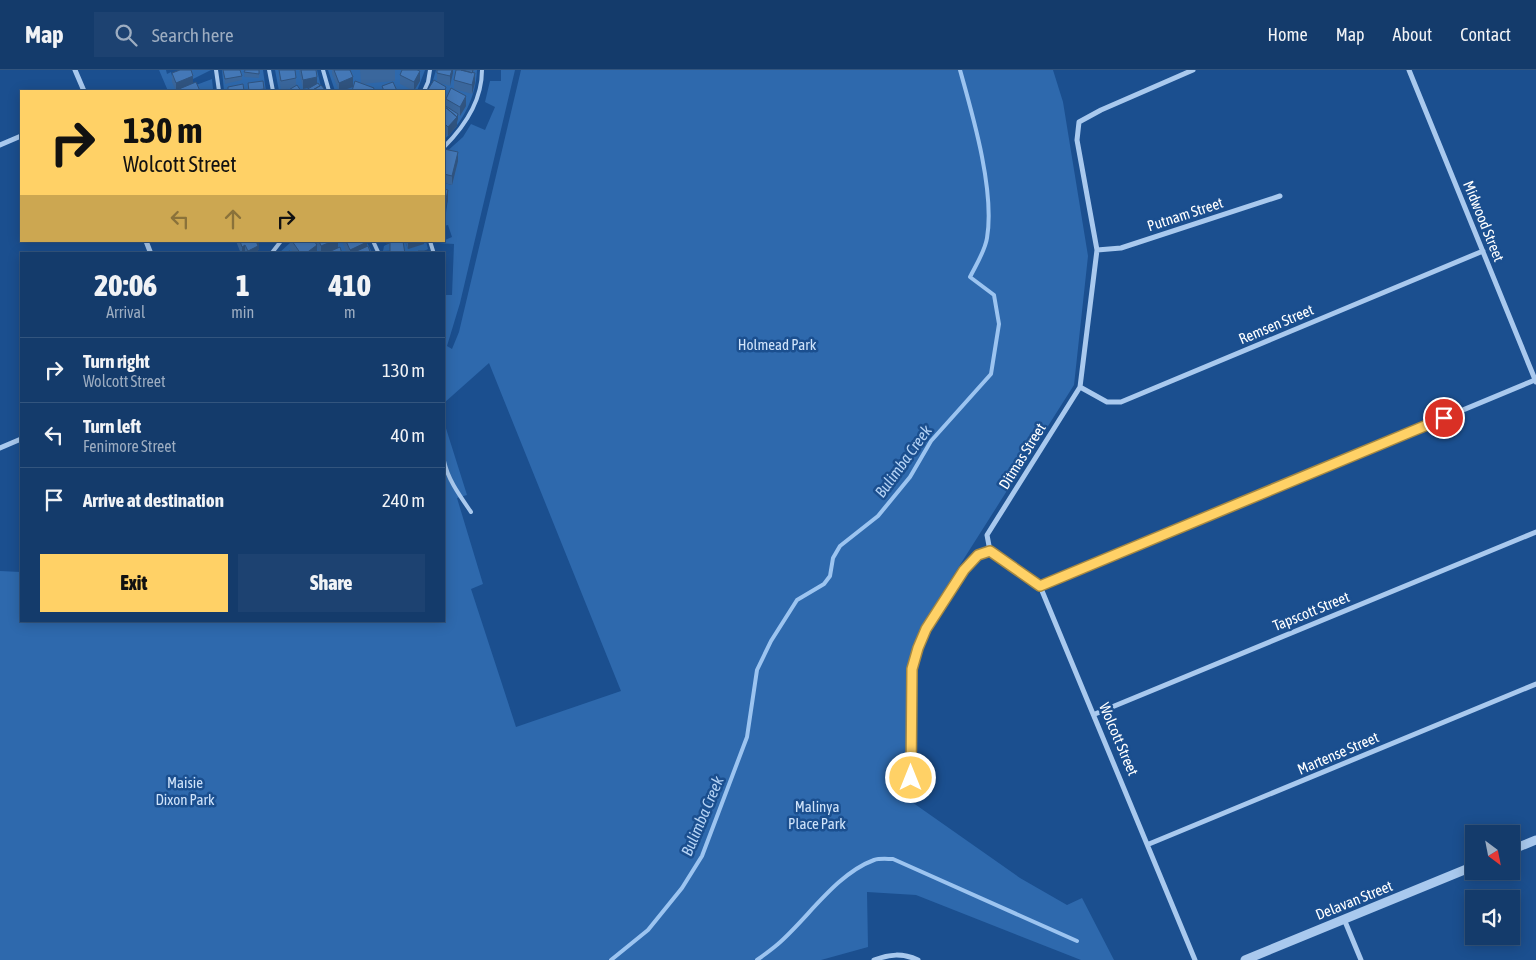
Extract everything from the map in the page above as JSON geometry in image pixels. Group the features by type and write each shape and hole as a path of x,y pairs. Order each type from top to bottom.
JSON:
{"street":[{"path":"75,70 84,90"},
{"name":"Ditmas Street","path":"990,551 987,535 1080,387 1097,250 1077,140 1079,122 1101,110 1193,70"},
{"name":"Midwood Street","path":"1409,70 1536,381"},
{"path":"0,145 20,136"},
{"name":"Putnam Street","path":"1097,250 1121,248 1280,196"},
{"name":"Remsen Street","path":"1080,387 1107,402 1121,402 1483,251"},
{"path":"911,778 912,669 918,648 926,629 964,570 978,555 990,551 1040,586 1536,381"},
{"path":"0,448 20,439"},
{"name":"Tapscott Street","path":"1095,714 1536,532"},
{"name":"Wolcott Street","path":"1040,586 1149,844 1195,960"},
{"name":"Martense Street","path":"1149,844 1536,684"},
{"path":"1520,846 1536,840"},
{"name":"Delavan Street","path":"1245,960 1465,870"},
{"path":"1344,919 1361,960"},
{"path":"874,960 890,954 907,955 918,960"}],"lane":[{"path":"216,70 219,90"},
{"path":"269,70 273,90"},
{"path":"323,70 329,90"},
{"path":"424,90 430,70"},
{"path":"445,146 467,119 478,94 482,70"},
{"path":"445,466 455,488 471,512"}],"green space":[{"path":"159,70 166,70 167,74 171,72 176,90 168,90"},
{"path":"187,70 211,70 191,80"},
{"path":"222,70 263,70 266,90 224,90"},
{"path":"275,70 317,70 322,90 279,90"},
{"path":"328,70 425,70 417,90 335,90"},
{"path":"436,70 477,70 474,90 463,117 445,139 445,90 430,90"},
{"path":"501,70 515,70 460,303 447,346 452,349 459,332 521,70 1053,70 1063,102 1088,256 1074,385 920,628 907,668 906,767 903,781 909,800 1020,878 1067,905 1082,898 1114,960 1081,960 916,895 867,892 868,947 821,960 0,960 0,571 20,572 20,622 445,622 445,425 467,495 457,498 483,584 471,589 516,727 621,691 489,363 445,402 445,295 452,295 454,244 438,243 445,242 445,240 452,237 448,225 445,226 448,199 445,198 445,183 452,185 445,153 463,137 471,124 485,130 495,107 485,102 490,81 501,81"},
{"path":"212,79 213,89 211,90 183,90"},
{"path":"291,242 367,242 372,252 280,252"},
{"path":"391,242 405,242 408,249 426,242 428,249 422,252 403,252 403,250 383,251 384,246"}],"building":[{"path":"180,70 191,70 193,76 176,83 172,73"},
{"path":"223,70 240,70 242,76 225,79"},
{"path":"245,70 259,70 259,74 244,72"},
{"path":"279,70 295,70 296,78 281,81"},
{"path":"301,70 316,70 317,77 303,80"},
{"path":"334,70 350,70 353,77 339,83"},
{"path":"402,70 420,71 414,82 400,75"},
{"path":"437,70 452,70 450,76 437,73"},
{"path":"456,70 475,73 472,85 454,80"},
{"path":"461,70 473,70 472,73"},
{"path":"434,80 446,87 445,90 428,90"},
{"path":"263,81 264,89 249,90 248,83"},
{"path":"355,81 374,88 373,90 352,90"},
{"path":"196,82 200,90 180,90"},
{"path":"393,82 397,90 384,90 382,86"},
{"path":"318,83 320,86 313,90 306,90"},
{"path":"243,84 244,90 228,90 228,87"},
{"path":"297,85 300,90 289,90"},
{"path":"321,85 325,90 313,90"},
{"path":"451,88 466,96 460,107 446,99"},
{"path":"445,106 458,114 457,117 445,107"},
{"path":"445,107 457,117 448,127 445,124"},
{"path":"445,149 458,152 452,176 445,174"},
{"path":"445,189 448,190 445,203"},
{"path":"240,242 256,242 258,246 248,251 245,245 242,247"},
{"path":"293,242 315,242 317,245 308,252 300,252"},
{"path":"319,242 331,242 321,246"},
{"path":"346,242 367,242 350,250"},
{"path":"390,242 403,242 405,252 390,252"},
{"path":"368,246 370,252 354,252"},
{"path":"340,247 341,252 329,252"}],"waterway":[{"name":"Bulimba Creek","path":"611,960 648,930 682,888 702,856 747,737 757,670 771,641 797,600 824,584 830,576 833,558 840,546 878,516 910,477 931,441 991,374 999,324 994,295 970,277 986,243 989,219 988,198 981,154 960,70"},
{"path":"757,960 789,934 847,875 874,860 881,859 893,859 1077,941"}],"route":[{"path":"911,778 912,669 918,648 926,629 964,570 978,555 990,551 1040,586 1444,418"}],"park label":[{"name":"Holmead Park","path":"777,344"},
{"name":"Maisie Dixon Park","path":"185,790"},
{"name":"Malinya Place Park","path":"817,814"}]}
